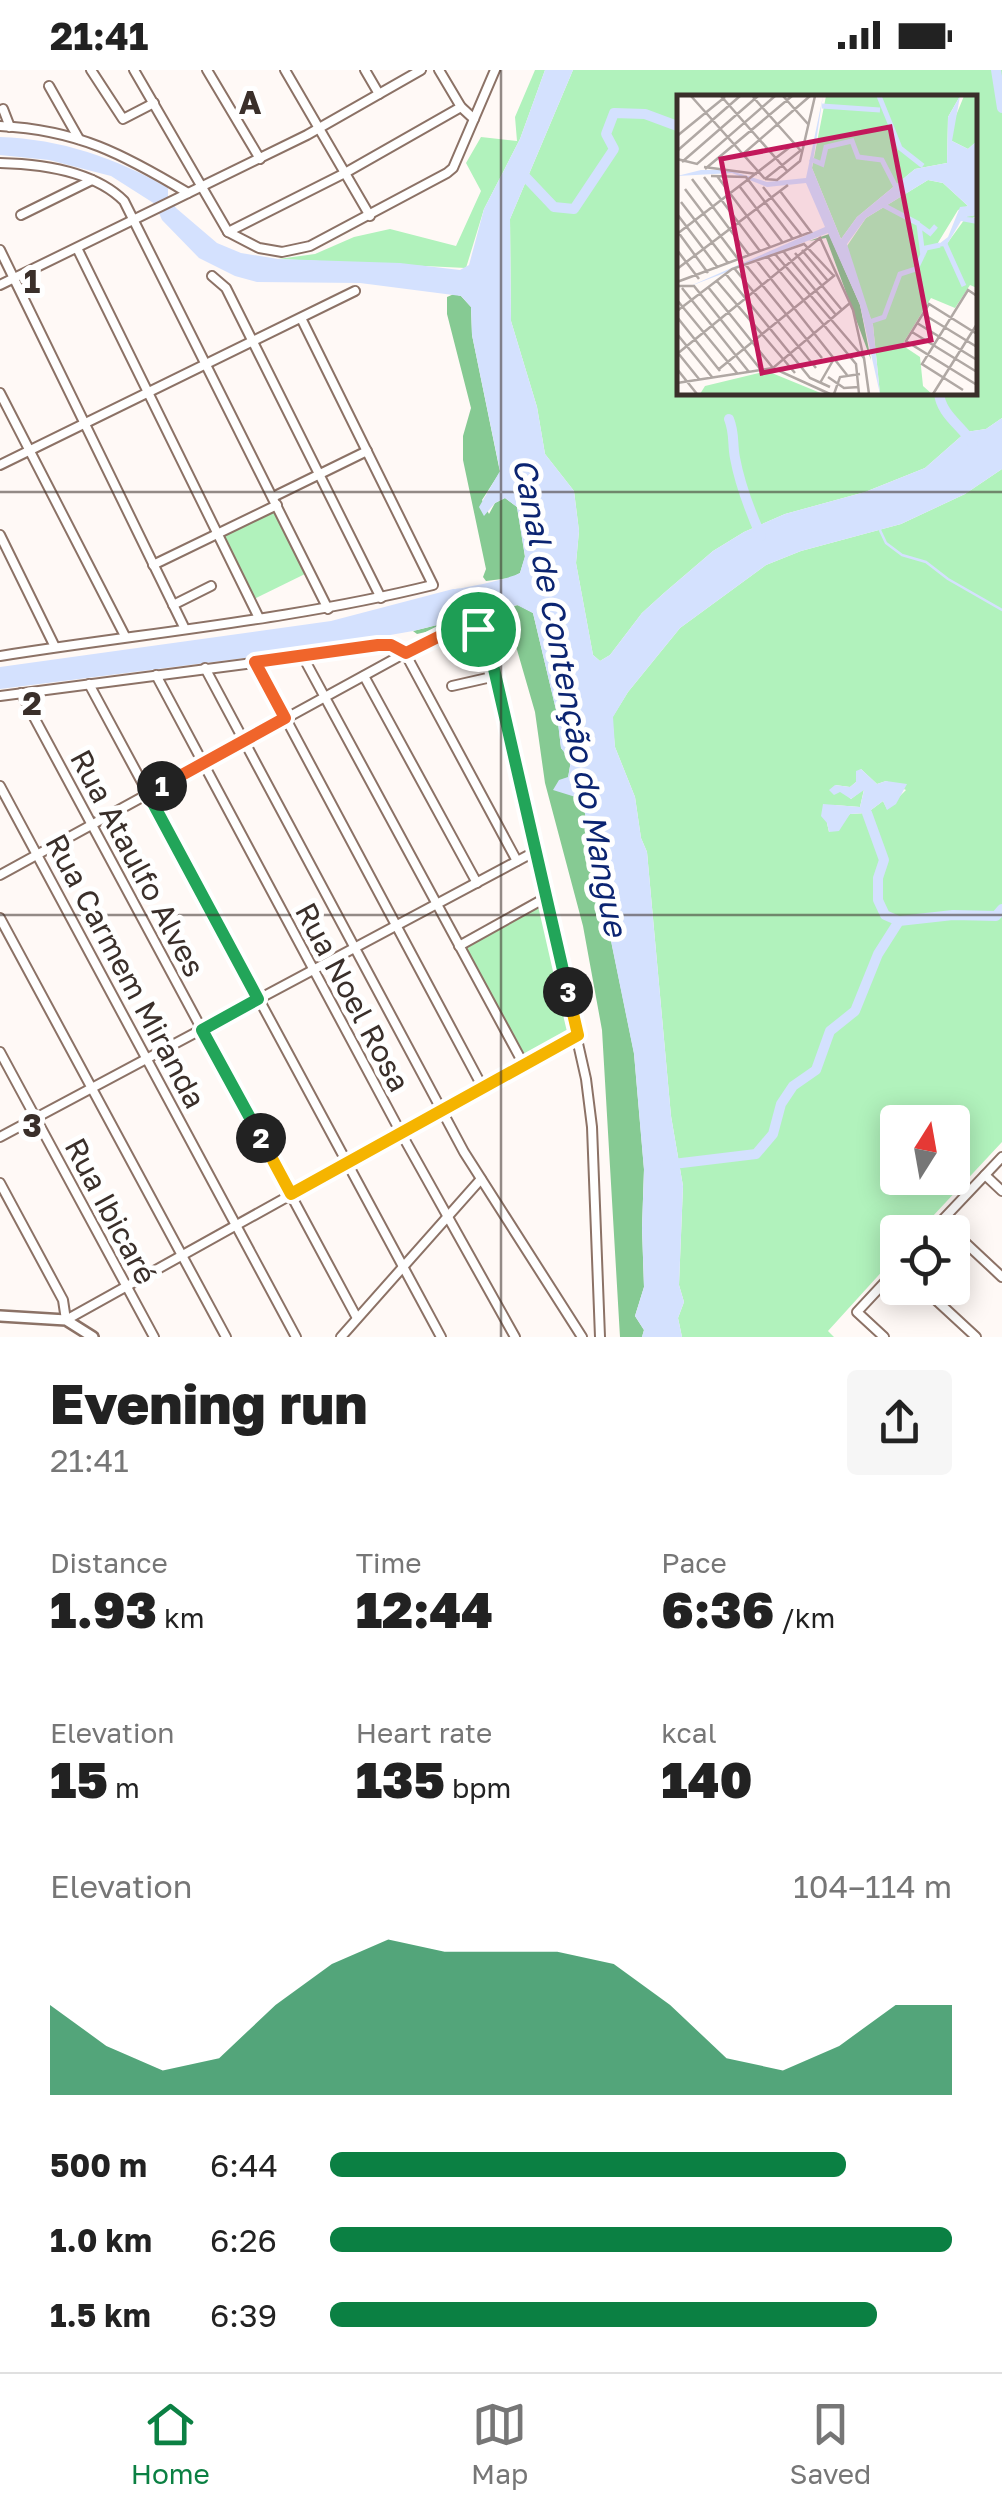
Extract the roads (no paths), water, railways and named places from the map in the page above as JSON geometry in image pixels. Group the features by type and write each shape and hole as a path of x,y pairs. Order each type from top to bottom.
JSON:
{"main road":[{"path":"0,1316 66,1320 93,1337"}],"street":[{"path":"91,70 123,119 154,103"},
{"path":"134,70 228,232 259,248 290,252 370,216 453,168 496,70"},
{"path":"207,70 260,159"},
{"path":"285,70 370,216"},
{"path":"365,70 379,94"},
{"path":"0,286 319,129 421,70"},
{"path":"439,70 461,107 474,120"},
{"path":"48,86 78,139"},
{"path":"228,232 345,174 461,107"},
{"path":"4,108 5,126 78,139 115,151 188,193"},
{"path":"0,162 32,164 92,180 119,196 135,219 328,609"},
{"path":"11,163 12,178"},
{"path":"21,215 92,180"},
{"path":"77,248 259,618"},
{"path":"0,250 184,628"},
{"path":"212,276 226,288 381,598"},
{"path":"0,466 356,291"},
{"path":"0,656 328,609 433,585 301,318"},
{"path":"0,393 124,636"},
{"path":"154,565 367,451"},
{"path":"0,535 55,647"},
{"path":"173,605 211,586"},
{"path":"0,875 406,653 442,635 482,630 496,676 578,1035 592,1127 600,1337"},
{"path":"0,696 383,644 406,653 517,861"},
{"path":"302,655 524,1066"},
{"path":"255,662 483,1088"},
{"path":"205,668 442,1111 481,1180 582,1337"},
{"name":"Rua Noel Rosa","path":"156,675 401,1134 515,1337"},
{"path":"364,676 477,883"},
{"path":"452,686 496,676"},
{"path":"89,684 438,1333 425,1337"},
{"name":"Rua Ataulfo Alves","path":"21,693 358,1318"},
{"name":"Rua Carmem Miranda","path":"0,786 296,1337"},
{"path":"0,1137 536,851"},
{"path":"459,946 546,897"},
{"path":"0,918 224,1333 214,1337"},
{"path":"0,1182 62,1300 66,1320 578,1035"},
{"name":"Rua Ibicaré","path":"0,1052 154,1337"},
{"path":"948,1215 1002,1157"},
{"path":"985,1175 1002,1190"},
{"path":"341,1337 481,1180"},
{"path":"970,1247 1002,1277"},
{"path":"880,1287 857,1312 884,1337"},
{"path":"941,1305 976,1337"}],"water":[{"name":"Canal de Contenção do Mangue","path":"545,70 573,70 510,219 511,321 537,407 545,454 574,491 579,531 576,563 593,655 600,661 610,655 642,613 664,593 713,551 744,532 785,514 865,492 925,468 966,432 986,429 1002,418 1002,469 965,494 901,524 801,551 766,565 680,628 628,692 613,717 615,747 635,797 647,852 671,1116 683,1186 679,1285 684,1302 678,1318 682,1337 642,1337 644,1330 635,1316 644,1287 644,1170 634,1054 582,799 553,790 559,780 568,777 571,761 561,748 533,613 517,605 413,631 299,651 0,689 0,667 331,621 520,573 525,556 517,507 505,498 484,516 479,507 500,471 472,335 471,307 461,296 360,283 257,282 235,276 199,258 162,220 155,204 111,176 49,160 0,155 0,137 66,146 128,168 168,188 168,197 176,208 217,243 241,253 278,259 400,263 460,270 469,265 484,209 520,139"},
{"path":"861,769 877,784 907,784 896,804 887,810 883,801 867,813 850,814 839,831 829,832 821,816 823,804 860,807 864,790 851,799 829,790 835,785 850,787 856,782 856,771"}],"waterway":[{"path":"996,70 1002,108"},
{"path":"517,168 554,207 574,209 614,149 606,134 614,113 645,114 677,126"},
{"path":"939,395 947,413 973,444"},
{"path":"729,419 740,478 761,536"},
{"path":"878,526 886,543 902,555 926,562 1002,610"},
{"path":"867,813 884,860 878,878 878,900 885,915 899,921"},
{"path":"665,1165 756,1154 773,1134 781,1104 793,1086 816,1070 830,1031 855,1011 878,954 899,921 953,915 996,916 1002,909"}]}
